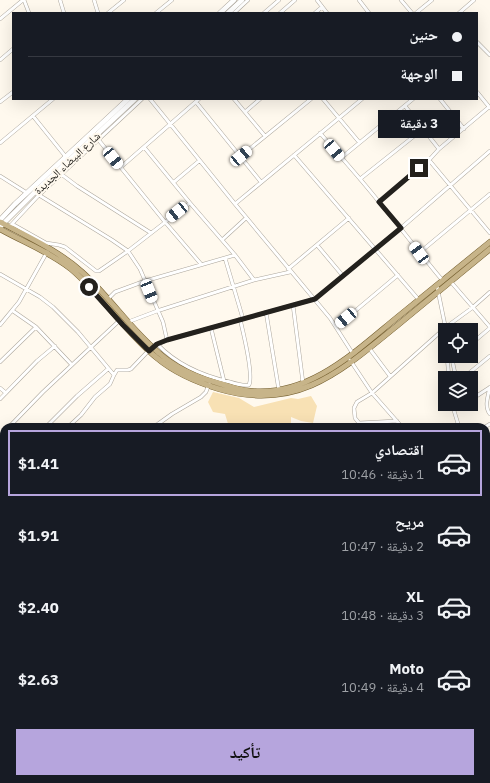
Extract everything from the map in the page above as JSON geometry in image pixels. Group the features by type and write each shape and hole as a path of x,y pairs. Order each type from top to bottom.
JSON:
{"main road":[{"path":"3,225 47,251 69,268 80,277 123,322 152,347 179,367 209,383 250,393 280,393 299,390 317,383 351,358 419,300 438,288"},
{"path":"280,393 326,372 369,348 490,242"},
{"path":"47,251 61,256 82,272 107,300 123,322"},
{"path":"447,280 489,251"}],"street":[{"path":"0,19 24,0 28,12"},
{"path":"60,0 64,12"},
{"path":"94,0 98,12"},
{"path":"109,12 124,0"},
{"path":"157,12 172,0"},
{"path":"221,12 234,0"},
{"path":"229,12 241,0"},
{"path":"235,12 248,0"},
{"path":"265,12 279,0"},
{"path":"281,12 295,0"},
{"path":"317,0 326,12"},
{"path":"359,0 368,12"},
{"path":"401,0 411,12"},
{"path":"417,12 432,0"},
{"path":"460,12 474,0"},
{"path":"316,12 322,7"},
{"path":"478,44 489,53 490,48"},
{"path":"0,60 12,50"},
{"path":"0,102 12,93"},
{"path":"379,202 429,160 439,149 490,108 478,93"},
{"path":"0,143 51,100"},
{"name":"شارع البيضاء الجديدة","path":"3,225 66,157 95,136 127,100"},
{"name":"شارع البيضاء الجديدة","path":"3,225 27,193 35,192 134,100"},
{"path":"141,100 95,136 61,174 35,192 3,225 46,243 63,246 96,271 99,271 128,251 190,203"},
{"path":"151,100 246,218 315,299 336,327 351,358 372,393 397,421"},
{"path":"235,100 265,136"},
{"path":"245,112 259,100"},
{"path":"241,156 310,100"},
{"path":"324,100 359,142"},
{"path":"235,204 361,100"},
{"path":"341,158 412,100"},
{"path":"441,100 464,129"},
{"path":"121,167 196,102 262,182"},
{"path":"405,106 439,149"},
{"path":"32,116 66,157"},
{"path":"360,179 423,129"},
{"path":"320,134 401,228 419,253 447,280 490,328 478,338"},
{"path":"95,136 201,264"},
{"path":"144,147 235,255 254,280"},
{"path":"72,423 94,397 110,384 117,370 131,369 152,347 167,340 315,299 375,250 490,151"},
{"path":"294,155 419,300"},
{"path":"174,182 199,160"},
{"path":"429,160 490,233"},
{"path":"61,174 77,186 151,233"},
{"path":"0,176 27,193"},
{"path":"35,192 128,251 140,269 163,322 167,340"},
{"path":"419,253 490,194"},
{"path":"222,240 246,218"},
{"path":"13,423 42,392 90,348 123,322 254,280 290,271 317,245 349,218"},
{"path":"317,245 343,276"},
{"path":"0,325 19,302 47,251"},
{"path":"107,300 115,292 145,281 235,255"},
{"path":"152,347 188,368 203,374 224,386 250,384 247,347 242,319 225,258"},
{"path":"0,274 40,297 53,307 78,332 114,375"},
{"path":"336,327 398,276"},
{"path":"438,288 445,323"},
{"path":"453,323 490,292"},
{"path":"293,306 303,383"},
{"path":"13,311 36,327 72,365"},
{"path":"266,312 280,393"},
{"path":"0,362 36,327"},
{"path":"211,328 224,386"},
{"path":"397,421 359,423 355,418 354,408 357,402 372,393 438,336"},
{"path":"0,399 37,361 55,346"},
{"path":"369,348 390,376"},
{"path":"472,371 490,356"},
{"path":"50,423 72,400 108,369"},
{"path":"159,423 201,397 209,383"},
{"path":"0,388 6,393"},
{"path":"478,395 490,388 487,398 488,411 490,414"},
{"path":"454,411 458,423"}],"shaded area":[{"path":"213,392 239,398 254,407 291,398 298,399 311,396 317,406 313,423 301,421 291,417 291,423 228,423 225,414 213,412 208,402"}],"route":[{"path":"89,287 149,351 152,347 167,340 315,299 401,228 379,202 419,168"}]}
